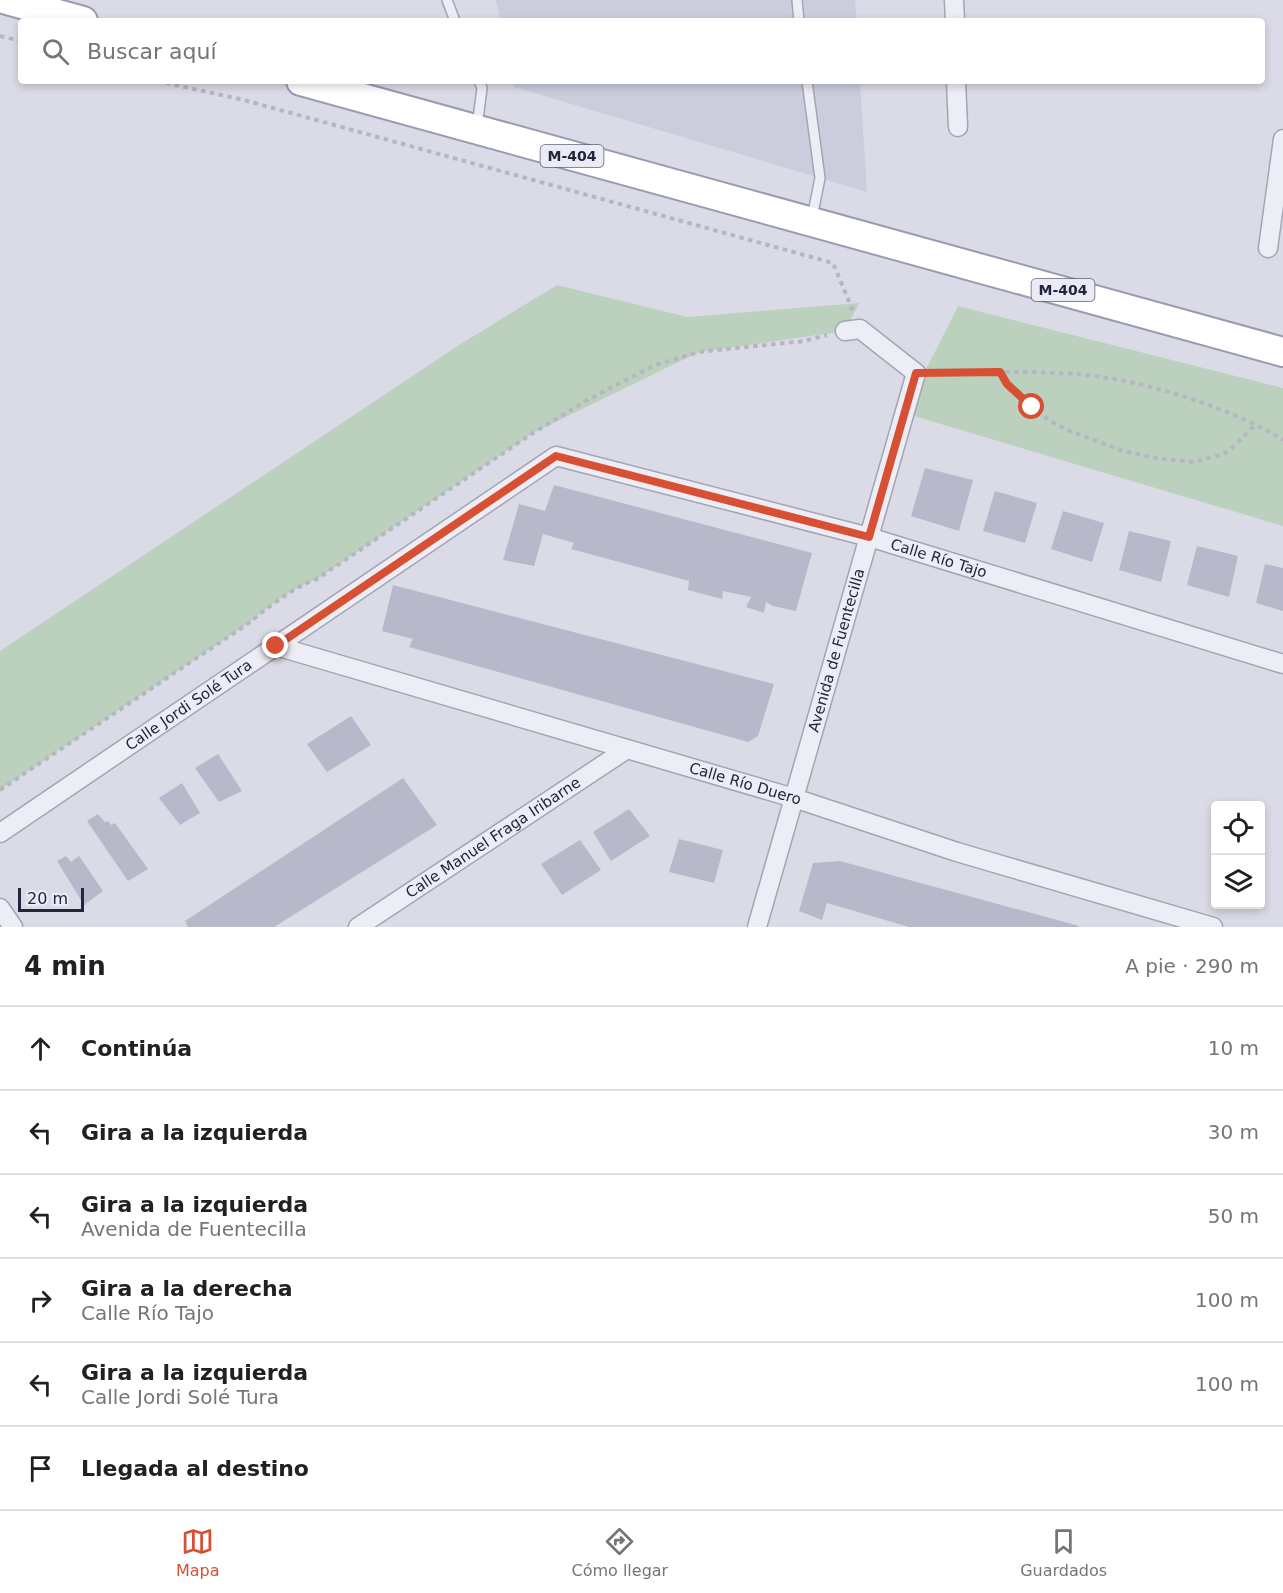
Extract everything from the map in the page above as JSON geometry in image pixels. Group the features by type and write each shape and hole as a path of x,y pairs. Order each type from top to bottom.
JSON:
{"main road":[{"path":"7,0 72,18"},
{"name":"M-404","path":"312,84 1283,352"}],"street":[{"path":"954,0 955,18"},
{"path":"956,84 958,127"},
{"path":"1268,248 1283,139"},
{"path":"853,330 916,373"},
{"name":"Avenida de Fuentecilla","path":"757,927 916,373"},
{"name":"Calle Río Tajo","path":"556,456 869,537 1283,664"},
{"name":"Calle Jordi Solé Tura","path":"0,833 556,456"},
{"name":"Calle Río Duero","path":"276,646 794,798 957,852 1213,927"},
{"name":"Calle Manuel Fraga Iribarne","path":"358,927 627,749"},
{"path":"0,908 12,927"}],"lane":[{"path":"447,0 454,18"},
{"path":"796,0 799,18"},
{"path":"477,130 482,88 480,84"},
{"path":"807,84 820,178 811,222"}],"path":[{"path":"0,36 18,40"},
{"path":"0,790 246,625 304,583 317,579 533,433 589,399 655,365 699,352 804,341 853,330 833,263 256,103 170,84"},
{"path":"1000,372 1007,384 1050,421 1113,447 1156,458 1201,461 1229,452 1255,425"},
{"path":"916,373 1077,374 1143,385 1217,408 1283,441"}],"shaded area":[{"path":"496,0 855,0 857,18 499,18"},
{"path":"514,84 860,84 867,192 514,87"}],"green space":[{"path":"557,285 687,317 859,303 845,331 699,352 533,433 317,579 271,605 246,625 0,790 0,651 459,345"},
{"path":"958,306 1283,388 1283,526 904,413"}],"building":[{"path":"925,468 973,480 959,531 911,516"},
{"path":"554,485 812,553 796,611 773,606 766,602 764,613 746,607 751,597 723,591 722,599 688,590 689,581 571,549 574,543 543,534 534,566 503,560 519,504 545,511"},
{"path":"995,491 1037,503 1025,543 983,531"},
{"path":"1063,511 1104,523 1092,562 1051,549"},
{"path":"1129,531 1171,541 1161,582 1119,570"},
{"path":"1197,546 1238,556 1229,597 1187,585"},
{"path":"1265,564 1283,568 1283,611 1256,603"},
{"path":"393,585 774,684 758,736 748,742 409,647 413,639 382,631"},
{"path":"351,716 371,745 327,772 307,744"},
{"path":"218,754 242,791 219,802 195,768"},
{"path":"403,778 437,825 274,927 188,927 185,921"},
{"path":"182,783 200,813 180,825 159,798"},
{"path":"629,809 650,836 611,861 593,832"},
{"path":"98,814 105,822 108,821 111,825 115,823 148,869 128,881 87,821"},
{"path":"679,839 723,850 714,883 669,872"},
{"path":"580,840 601,870 562,895 541,864"},
{"path":"66,856 71,862 79,856 103,891 84,905 57,861"},
{"path":"840,861 1079,927 909,927 827,903 822,920 799,911 813,863"}],"route":[{"path":"276,646 556,456 869,537 916,373 1000,372 1007,384 1032,407"}]}
